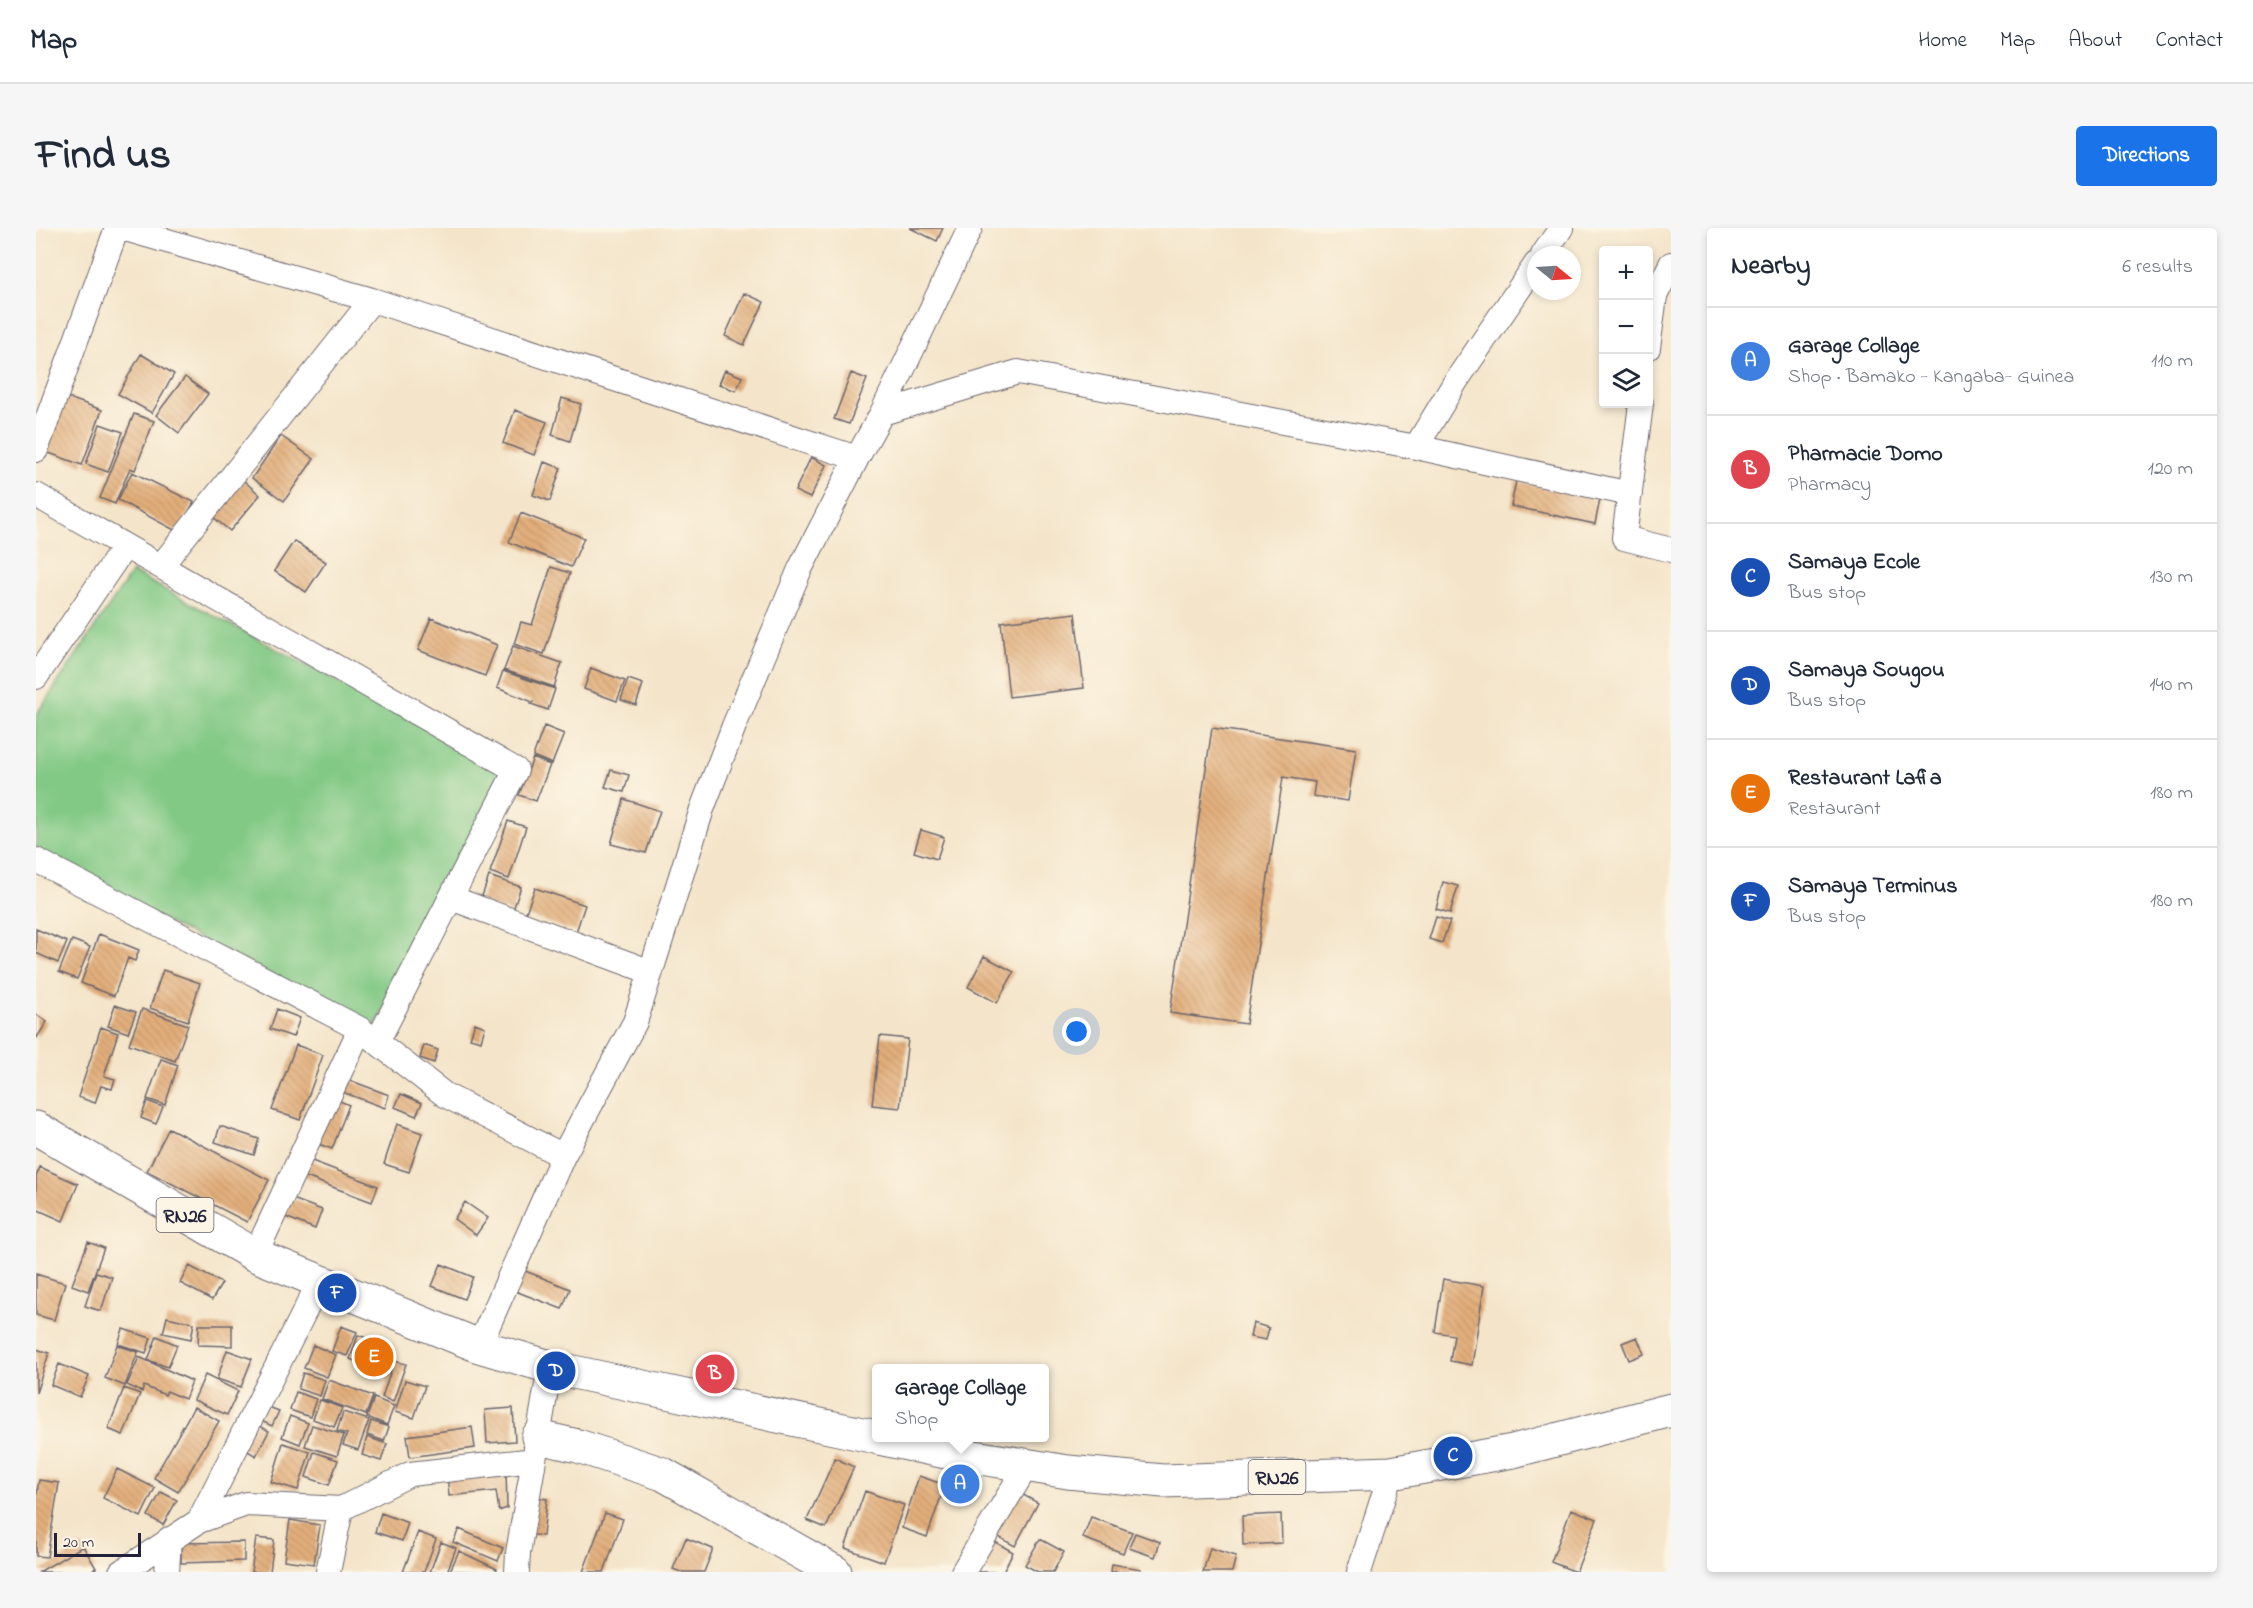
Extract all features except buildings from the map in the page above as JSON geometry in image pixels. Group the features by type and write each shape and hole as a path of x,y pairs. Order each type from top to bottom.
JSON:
{"main road":[{"name":"RN26","path":"36,1128 255,1255 479,1347 550,1366 872,1436"},
{"name":"RN26","path":"900,1442 956,1454 1068,1472 1163,1481 1391,1473 1513,1451 1671,1410"},
{"path":"536,1449 578,1446 663,1474 835,1572"}],"street":[{"path":"36,450 117,228"},
{"path":"122,228 372,300 856,458"},
{"path":"479,1347 563,1156 635,1022 702,809 800,569 856,458 882,413 970,228"},
{"path":"1549,246 1561,228"},
{"path":"1653,311 1655,296 1671,264"},
{"path":"1416,447 1455,381 1527,277"},
{"path":"161,566 372,300"},
{"path":"882,413 1018,372 1416,447 1630,494"},
{"path":"1641,408 1624,538 1671,550"},
{"path":"36,495 516,770 451,898 369,1035 255,1255"},
{"path":"36,677 125,546"},
{"path":"36,860 369,1035 445,1095 563,1156"},
{"path":"451,898 651,972"},
{"path":"199,1521 329,1287"},
{"path":"518,1572 518,1553 550,1366"},
{"path":"121,1572 199,1521 246,1504 340,1509 410,1474 536,1449"},
{"path":"963,1572 1027,1465"},
{"path":"1359,1572 1391,1473"},
{"path":"328,1572 340,1509"},
{"path":"167,1572 169,1539"}],"green space":[{"path":"132,572 509,773 375,1026 36,857 36,715"}],"place":[{"name":"Samaya Terminus","path":"337,1293"},
{"name":"Restaurant Lafia","path":"374,1357"},
{"name":"Samaya Sougou","path":"556,1371"},
{"name":"Pharmacie Domo","path":"715,1374"},
{"name":"Samaya Ecole","path":"1453,1456"},
{"name":"Garage Collage","path":"960,1484"}]}
